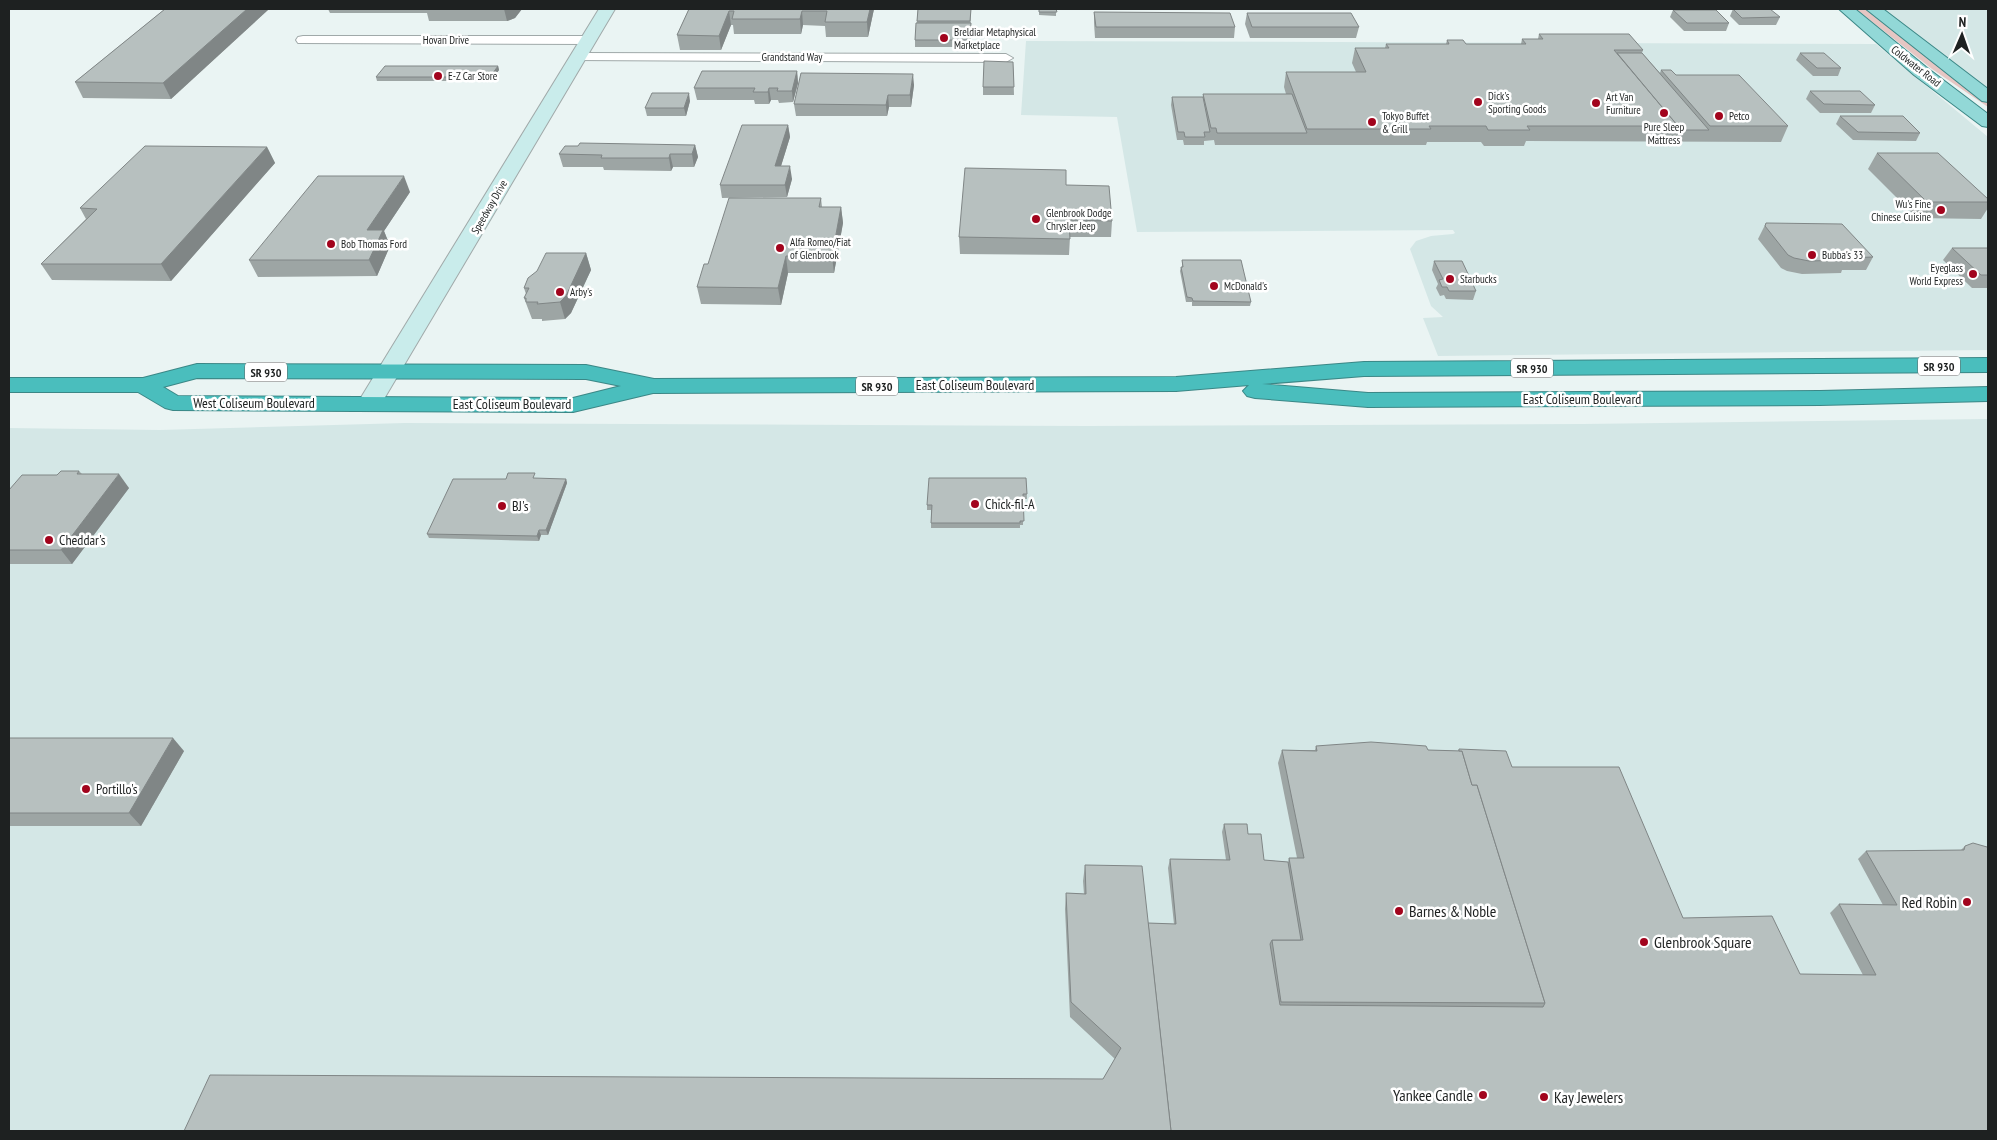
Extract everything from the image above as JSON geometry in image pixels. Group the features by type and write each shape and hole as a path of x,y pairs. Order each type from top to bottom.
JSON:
{"highway":[{"name":"East Coliseum Boulevard","path":"390,372 586,372 654,386 1176,384 1364,369 1988,365"},
{"name":"SR 930","path":"9,385 143,385 197,372 390,372"},
{"name":"East Coliseum Boulevard","path":"1176,384 1368,400 1820,398 1988,394"},
{"name":"West Coliseum Boulevard","path":"143,385 174,403 369,404"},
{"name":"East Coliseum Boulevard","path":"369,404 573,405 654,386"}],"main road":[{"name":"Speedway Drive","path":"369,404 607,9"},
{"name":"Coldwater Road","path":"1846,9 1920,71 1988,122"},
{"name":"Coldwater Road","path":"1874,9 1988,97"}],"street":[{"name":"Hovan Drive","path":"303,40 584,48"},
{"name":"Grandstand Way","path":"584,48 1006,58"}],"shaded area":[{"path":"1856,9 1867,9 1988,102 1988,107 1932,69"},
{"path":"1882,9 1988,9 1988,88 1902,24"},
{"path":"1026,41 1876,44 1988,137 1988,350 1438,356 1423,318 1443,317 1431,306 1410,249 1416,241 1431,236 1453,234 1455,233 1453,230 1137,232 1117,117 1021,115"},
{"path":"1988,419 1988,1131 9,1131 9,428 160,430 405,423 1088,426 1583,424"}],"building":[{"path":"165,9 247,9 163,83 75,82"},
{"path":"689,9 870,9 867,22 825,22 827,11 802,11 800,19 732,19 734,11 729,11 719,36 677,35"},
{"path":"918,9 971,9 970,21 917,21"},
{"path":"1039,9 1056,9 1057,12 1039,12"},
{"path":"1733,9 1770,9 1780,17 1742,18"},
{"path":"1673,10 1716,10 1729,23 1687,23"},
{"path":"1094,12 1230,13 1235,27 1096,27"},
{"path":"1247,13 1351,13 1359,27 1252,27"},
{"path":"916,23 971,23 970,40 915,40"},
{"path":"1539,34 1629,34 1643,50 1614,50 1678,126 1527,126 1530,130 1488,130 1486,126 1429,126 1431,129 1307,129 1286,72 1366,72 1355,48 1389,48 1386,44 1449,44 1447,40 1463,40 1466,44 1526,44 1522,39 1543,39"},
{"path":"1617,53 1642,53 1709,130 1677,130 1678,126"},
{"path":"1800,53 1824,53 1841,68 1817,68"},
{"path":"984,61 1013,62 1014,87 983,87"},
{"name":"E-Z Car Store","path":"385,66 498,66 490,77 376,77"},
{"path":"1661,70 1671,70 1676,75 1739,75 1788,126 1710,126"},
{"path":"702,71 797,71 792,91 777,91 778,88 769,88 768,92 753,92 755,88 694,88"},
{"path":"801,73 913,74 910,95 888,95 886,105 794,104"},
{"path":"1810,91 1860,91 1875,105 1824,104"},
{"path":"652,93 689,93 684,108 645,108"},
{"path":"1203,94 1292,94 1307,133 1217,133 1216,128 1211,128"},
{"path":"1172,97 1203,97 1210,132 1204,132 1205,137 1185,137 1184,132 1178,132"},
{"path":"1840,116 1903,116 1920,133 1858,132"},
{"path":"742,125 788,125 775,166 790,166 785,185 720,185"},
{"path":"580,143 695,145 692,154 670,154 669,158 601,158 602,155 559,154 565,146 578,146"},
{"path":"145,146 267,147 161,264 41,264 97,209 80,208"},
{"path":"1877,153 1938,153 1988,199 1988,202 1927,202"},
{"name":"Glenbrook Dodge Chrysler Jeep","path":"965,168 1066,170 1066,185 1109,186 1112,221 1069,220 1070,239 959,237"},
{"path":"318,176 404,176 367,230 383,230 369,260 249,260"},
{"name":"Alfa Romeo/Fiat of Glenbrook","path":"729,198 821,198 819,207 841,207 832,256 786,256 778,288 697,287 704,264 708,264"},
{"path":"1766,223 1842,224 1873,257 1809,261 1794,258 1788,255 1765,226"},
{"path":"1952,248 1988,248 1988,275 1981,275"},
{"path":"546,253 586,253 566,296 560,302 537,304 538,302 526,302 526,298 524,298 529,288 524,288 528,278 537,271"},
{"name":"McDonald's","path":"1182,260 1241,260 1251,302 1193,301 1192,298 1187,297 1181,267 1183,267"},
{"path":"1434,261 1462,261 1476,291 1449,291 1447,287 1442,287 1439,280 1443,279"},
{"name":"Cheddar's","path":"61,471 79,471 77,474 119,474 61,550 9,550 9,490 22,475 57,475"},
{"name":"BJ's","path":"508,473 535,473 533,478 566,479 546,530 539,530 537,536 427,534 453,479 506,479"},
{"name":"Chick-fil-A","path":"929,478 1026,478 1027,494 1023,494 1024,521 1020,521 1020,523 931,523 932,505 927,505"},
{"name":"Portillo's","path":"9,738 173,738 129,813 9,813"},
{"name":"Barnes & Noble","path":"1371,742 1426,746 1428,750 1462,751 1472,785 1477,785 1545,1003 1281,1002 1272,940 1303,940 1289,858 1304,858 1282,750 1317,751 1316,746"},
{"name":"Glenbrook Square","path":"1459,749 1506,751 1512,767 1619,767 1683,918 1772,916 1800,974 1876,975 1839,904 1897,905 1866,851 1964,850 1965,846 1973,843 1987,847 1988,1131 1171,1131 1148,923 1176,924 1170,859 1230,860 1224,824 1247,824 1248,834 1261,834 1264,860 1288,862 1301,940 1272,940 1270,944 1280,1005 1543,1007 1545,1003 1477,785 1472,785 1462,751 1459,751"},
{"path":"1085,865 1142,866 1171,1131 184,1131 210,1075 1103,1079 1121,1048 1071,1002 1066,893 1086,894"}],"place":[{"name":"Breldiar Metaphysical Marketplace","path":"944,38"},
{"name":"E-Z Car Store","path":"438,76"},
{"name":"Dick's Sporting Goods","path":"1478,102"},
{"name":"Art Van Furniture","path":"1596,103"},
{"name":"Pure Sleep Mattress","path":"1664,113"},
{"name":"Petco","path":"1719,116"},
{"name":"Tokyo Buffet & Grill","path":"1372,122"},
{"name":"Wu's Fine Chinese Cuisine","path":"1941,210"},
{"name":"Glenbrook Dodge Chrysler Jeep","path":"1036,219"},
{"name":"Bob Thomas Ford","path":"331,244"},
{"name":"Alfa Romeo/Fiat of Glenbrook","path":"780,248"},
{"name":"Bubba's 33","path":"1812,255"},
{"name":"Eyeglass World Express","path":"1973,274"},
{"name":"Starbucks","path":"1450,279"},
{"name":"McDonald's","path":"1214,286"},
{"name":"Arby's","path":"560,292"},
{"name":"Chick-fil-A","path":"975,504"},
{"name":"BJ's","path":"502,506"},
{"name":"Cheddar's","path":"49,540"},
{"name":"Portillo's","path":"86,789"},
{"name":"Red Robin","path":"1967,902"},
{"name":"Barnes & Noble","path":"1399,911"},
{"name":"Glenbrook Square","path":"1644,942"},
{"name":"Yankee Candle","path":"1483,1095"},
{"name":"Kay Jewelers","path":"1544,1097"}]}
